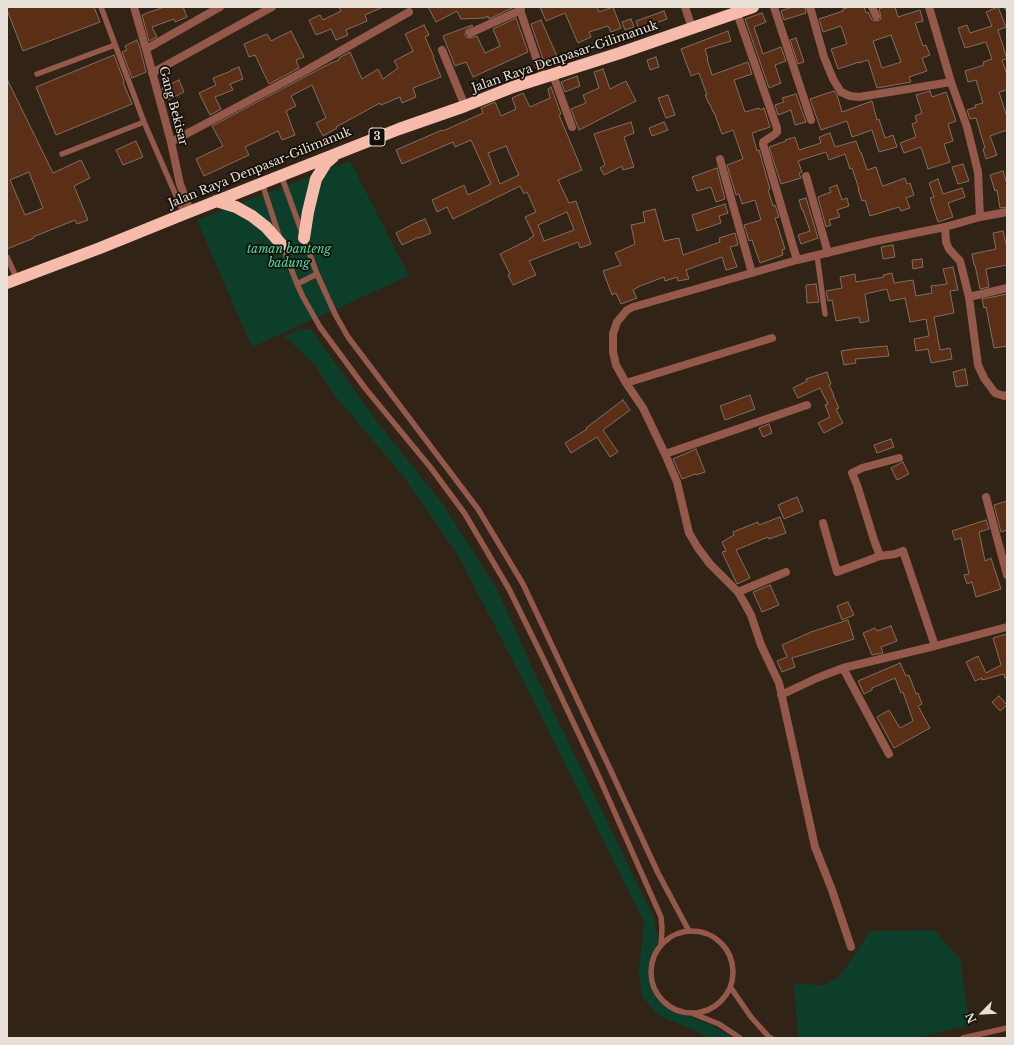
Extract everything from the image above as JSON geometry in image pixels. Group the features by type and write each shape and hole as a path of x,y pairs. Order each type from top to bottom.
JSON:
{"highway":[{"name":"Jalan Raya Denpasar-Gilimanuk","path":"12,281 100,248 187,212 399,129 465,106 513,87 620,54 692,28 732,11 753,7"},
{"path":"304,238 308,212 316,180 326,163 339,152"},
{"path":"216,201 236,207 252,216 266,227 282,245"}],"street":[{"name":"Gang Bekisar","path":"134,7 171,142 187,212"},
{"path":"146,49 220,7"},
{"path":"152,73 272,7"},
{"path":"685,7 692,28"},
{"path":"774,7 811,120"},
{"path":"810,7 824,57 833,79 841,92 850,96 859,97 951,82"},
{"path":"872,7 876,16"},
{"path":"929,7 951,82 967,127 978,172 980,217"},
{"path":"470,33 520,9 548,76 572,127"},
{"path":"732,11 777,128 776,134 763,142 763,144 797,260"},
{"path":"171,142 305,71 409,12"},
{"path":"442,50 465,106"},
{"path":"720,159 752,273"},
{"path":"806,176 828,253"},
{"path":"851,947 816,847 779,683 761,645 751,615 738,592 710,564 689,533 677,482 665,454 642,408 616,365 613,352 613,334 617,322 627,310 633,306 797,260 1007,212"},
{"path":"945,227 946,242 949,249 960,261 969,297 978,366 984,378 995,393 1004,396 1007,395"},
{"path":"969,297 1007,288"},
{"path":"626,383 772,338"},
{"path":"665,454 807,405"},
{"path":"880,556 852,472 899,458"},
{"path":"986,497 1007,575"},
{"path":"823,523 837,572 880,556 895,554 902,551 935,646"},
{"path":"738,592 786,572"},
{"path":"781,695 817,678 843,668 1007,627"},
{"path":"843,668 888,754"}],"lane":[{"path":"101,7 144,122 187,212"},
{"path":"37,74 115,45"},
{"path":"62,154 144,122"},
{"path":"281,175 317,274 335,314 348,337 478,509 524,584 658,873 689,931"},
{"path":"262,183 282,245 297,284 320,327 365,388 431,468 465,514 509,589 599,777 661,917 661,945"},
{"path":"817,255 825,314"},
{"path":"7,257 12,281"},
{"path":"297,284 317,274"},
{"path":"692,1013 704,1012 715,1006 724,998 731,988 733,967 732,960 726,948 715,938 703,932 689,931 679,933 669,938 661,945 654,956 651,969 653,983 658,995 667,1005 679,1011 692,1013 719,1024 740,1038"},
{"path":"731,988 751,1017 771,1038"},
{"path":"963,1038 1007,1028"}],"green space":[{"name":"taman banteng badung","path":"350,161 409,276 252,347 197,220"},
{"path":"300,329 311,329 375,419 443,504 498,591 532,667 654,918 658,944 651,955 649,969 650,983 656,997 669,1009 714,1026 733,1038 707,1038 699,1032 659,1016 642,997 639,970 644,922 535,704 458,555 403,476 333,393 315,365 284,336 294,333"},
{"path":"934,930 960,959 970,1025 915,1038 798,1038 794,984 823,985 838,978 870,931"}],"building":[{"path":"7,7 94,7 100,22 23,51"},
{"path":"164,7 183,7 187,17 175,22 174,19 152,27 157,37 149,41 142,15"},
{"path":"339,7 383,7 365,15 367,21 346,30 348,35 336,40 331,29 316,35 309,20 320,15 323,20 341,11"},
{"path":"428,7 512,8 489,19 490,18 488,18 488,16 484,18 461,19 457,11 436,22"},
{"path":"540,7 597,7 599,12 613,7 621,28 611,32 608,26 589,32 591,37 578,43 565,13 546,21"},
{"path":"792,7 805,7 806,13 784,20 781,11"},
{"path":"850,7 864,7 866,13 868,12 872,20 876,21 880,20 881,17 879,9 884,7 895,7 898,17 920,10 923,21 915,23 923,46 926,45 930,55 922,58 927,71 909,77 911,82 877,88 868,60 838,69 831,49 847,44 841,26 823,32 819,19 843,11 843,9","holes":["891,35 901,62 882,68 873,41"]},
{"path":"998,7 1006,27 998,30 1007,59 1002,60 1007,75 1007,90 999,92 1007,117 1007,130 990,136 997,155 986,159 983,149 985,148 976,118 970,119 967,110 976,107 975,105 983,103 976,80 968,82 965,71 984,65 983,62 992,59 986,42 965,48 958,28 967,25 970,33 992,26 986,12"},
{"path":"664,11 667,19 639,29 636,21"},
{"path":"762,13 766,22 754,27 763,54 781,47 786,61 775,65 781,83 769,88 745,19"},
{"path":"516,18 528,52 473,77 466,62 455,66 443,36 472,25 473,26 466,30 465,35 466,37 470,38 477,36 485,53 500,46 493,29"},
{"path":"631,19 634,27 625,30 622,22"},
{"path":"541,20 557,56 544,62 531,24"},
{"path":"424,25 429,35 425,37 441,77 413,88 416,97 402,103 400,97 381,105 380,103 336,127 337,128 323,136 316,123 326,118 312,85 291,96 296,106 286,111 295,135 282,140 278,131 245,147 249,155 204,176 196,159 223,146 212,126 339,60 339,58 350,52 362,79 378,69 383,79 398,68 394,61 413,51 405,34"},
{"path":"291,31 304,57 296,60 299,68 269,84 255,55 249,57 244,44 267,34 271,41"},
{"path":"728,31 731,41 705,49 712,75 748,62 752,74 734,80 745,112 764,108 770,127 752,133 757,151 759,150 770,189 768,190 773,206 775,205 779,217 775,218 785,249 782,250 783,255 760,263 752,240 749,241 744,225 761,220 755,200 742,204 739,194 736,195 727,165 743,159 733,130 722,134 714,112 705,95 707,95 699,73 691,76 681,49"},
{"path":"796,38 804,62 798,64 790,40"},
{"path":"137,40 146,72 132,78 122,52 127,50 125,46"},
{"path":"114,55 132,104 56,135 36,87"},
{"path":"656,57 659,67 650,70 647,60"},
{"path":"239,67 243,79 230,84 233,90 215,97 221,109 210,115 199,93 216,85 213,78"},
{"path":"603,69 610,89 626,81 636,101 579,130 571,109 586,103 583,95 599,88 594,72"},
{"path":"577,76 580,86 565,92 561,82"},
{"path":"7,79 53,173 81,160 90,178 74,186 88,220 77,224 75,220 7,249","holes":["29,172 43,208 25,215 10,180"]},
{"path":"179,80 184,92 168,100 162,88"},
{"path":"551,87 561,114 559,115 582,170 558,180 569,203 576,201 591,244 580,248 578,242 529,261 536,275 513,285 508,275 510,274 500,254 534,236 525,217 536,212 527,192 524,194 520,186 453,219 447,207 437,212 432,200 464,185 468,195 491,184 471,140 455,147 453,142 402,164 396,150 483,113 481,108 495,102 501,116 516,109 512,98 523,93 530,107 550,98 548,89","holes":["506,146 519,175 500,184 488,153","567,212 574,230 544,241 538,225"]},
{"path":"834,91 837,95 842,112 872,101 877,120 879,119 885,138 893,135 897,147 879,152 872,130 852,137 847,121 821,130 810,99"},
{"path":"930,91 932,97 946,92 956,121 948,124 953,141 944,144 950,162 928,169 921,147 904,153 900,143 916,137 912,124 917,122 915,116 922,113 916,95"},
{"path":"796,94 806,122 795,125 791,110 778,115 775,105 784,102 782,98"},
{"path":"668,95 675,115 666,118 658,98"},
{"path":"631,122 634,133 624,137 634,167 623,170 622,166 604,175 600,168 605,165 594,134"},
{"path":"664,122 668,130 652,136 649,128"},
{"path":"830,133 835,147 856,141 867,170 876,167 883,186 905,178 907,184 910,183 914,195 906,198 910,208 901,211 899,207 870,216 865,200 862,201 852,168 850,169 845,154 829,160 826,152 798,161 802,172 799,173 801,178 781,184 769,147 795,137 799,150 821,143 819,137"},
{"path":"136,141 143,157 123,165 116,150"},
{"path":"963,164 969,181 958,184 952,167"},
{"path":"717,168 725,199 716,202 711,187 697,191 692,177"},
{"path":"1003,171 1007,184 1007,207 1000,208 997,190 995,191 990,175"},
{"path":"938,179 943,194 962,188 965,197 948,203 953,217 938,222 930,198 934,197 929,183"},
{"path":"837,185 842,200 847,198 849,206 837,210 840,217 829,220 831,225 826,227 818,197 831,192 829,188"},
{"path":"806,198 818,238 801,244 798,235 810,231 799,200"},
{"path":"725,204 728,213 719,216 721,223 697,231 692,215"},
{"path":"655,209 664,241 679,238 683,255 720,242 719,238 735,233 738,245 730,247 737,267 726,270 722,257 686,270 689,279 678,281 677,277 665,281 664,277 640,286 633,290 637,298 621,304 616,293 612,295 603,271 621,265 615,253 635,244 631,225 645,222 643,212"},
{"path":"425,219 431,233 402,245 396,233"},
{"path":"1003,231 1007,248 1007,265 986,269 989,287 980,289 972,254 996,249 993,233"},
{"path":"893,245 895,257 883,259 881,247"},
{"path":"922,259 923,267 913,269 912,260"},
{"path":"953,267 958,290 950,291 954,313 934,317 940,350 950,348 952,359 931,363 928,349 916,351 914,339 929,336 926,319 910,322 905,298 890,301 887,289 865,294 869,321 860,323 859,317 836,321 832,300 828,301 826,291 842,288 840,277 855,274 856,282 884,277 883,275 892,273 894,283 913,280 916,296 932,293 931,286 947,284 943,269"},
{"path":"816,284 819,302 807,303 806,285"},
{"path":"1007,294 1007,346 994,348 986,307 984,308 982,299"},
{"path":"887,346 889,356 855,359 856,363 844,365 841,351"},
{"path":"965,369 968,385 956,387 953,372"},
{"path":"827,372 831,384 829,385 839,408 836,409 843,423 824,433 818,423 830,417 825,405 828,404 820,388 798,398 793,388 807,381 806,379"},
{"path":"750,395 755,409 725,420 720,406"},
{"path":"623,400 630,410 603,430 618,452 610,457 597,437 571,453 565,443 587,429 586,428"},
{"path":"769,424 772,433 763,437 759,428"},
{"path":"891,439 894,447 877,453 874,445"},
{"path":"696,449 705,472 682,479 673,459"},
{"path":"903,462 909,474 897,480 891,468"},
{"path":"797,497 803,511 784,519 778,505"},
{"path":"1007,501 1007,530 1001,532 994,505"},
{"path":"780,517 786,533 769,539 768,537 736,550 750,578 737,584 722,552 726,551 722,542 734,535 733,532 758,522 759,525"},
{"path":"986,520 989,529 979,532 985,561 991,558 1001,589 976,597 972,582 967,584 964,575 969,574 961,538 955,540 952,531"},
{"path":"770,585 779,605 762,612 753,592"},
{"path":"848,602 854,615 842,620 837,606"},
{"path":"848,620 854,639 792,658 795,667 782,672 777,661 787,657 782,645 811,632"},
{"path":"891,626 897,641 881,647 883,653 872,655 863,633 875,628 877,631"},
{"path":"1007,634 1007,678 1005,678 1004,674 982,680 982,678 975,681 966,662 978,656 986,673 1001,665 993,638"},
{"path":"900,663 906,676 909,675 916,694 918,693 922,704 918,706 930,728 894,748 877,717 889,710 900,728 913,721 903,692 901,693 895,678 872,688 872,690 864,694 858,681"},
{"path":"999,696 1007,705 1000,711 992,702"}]}
